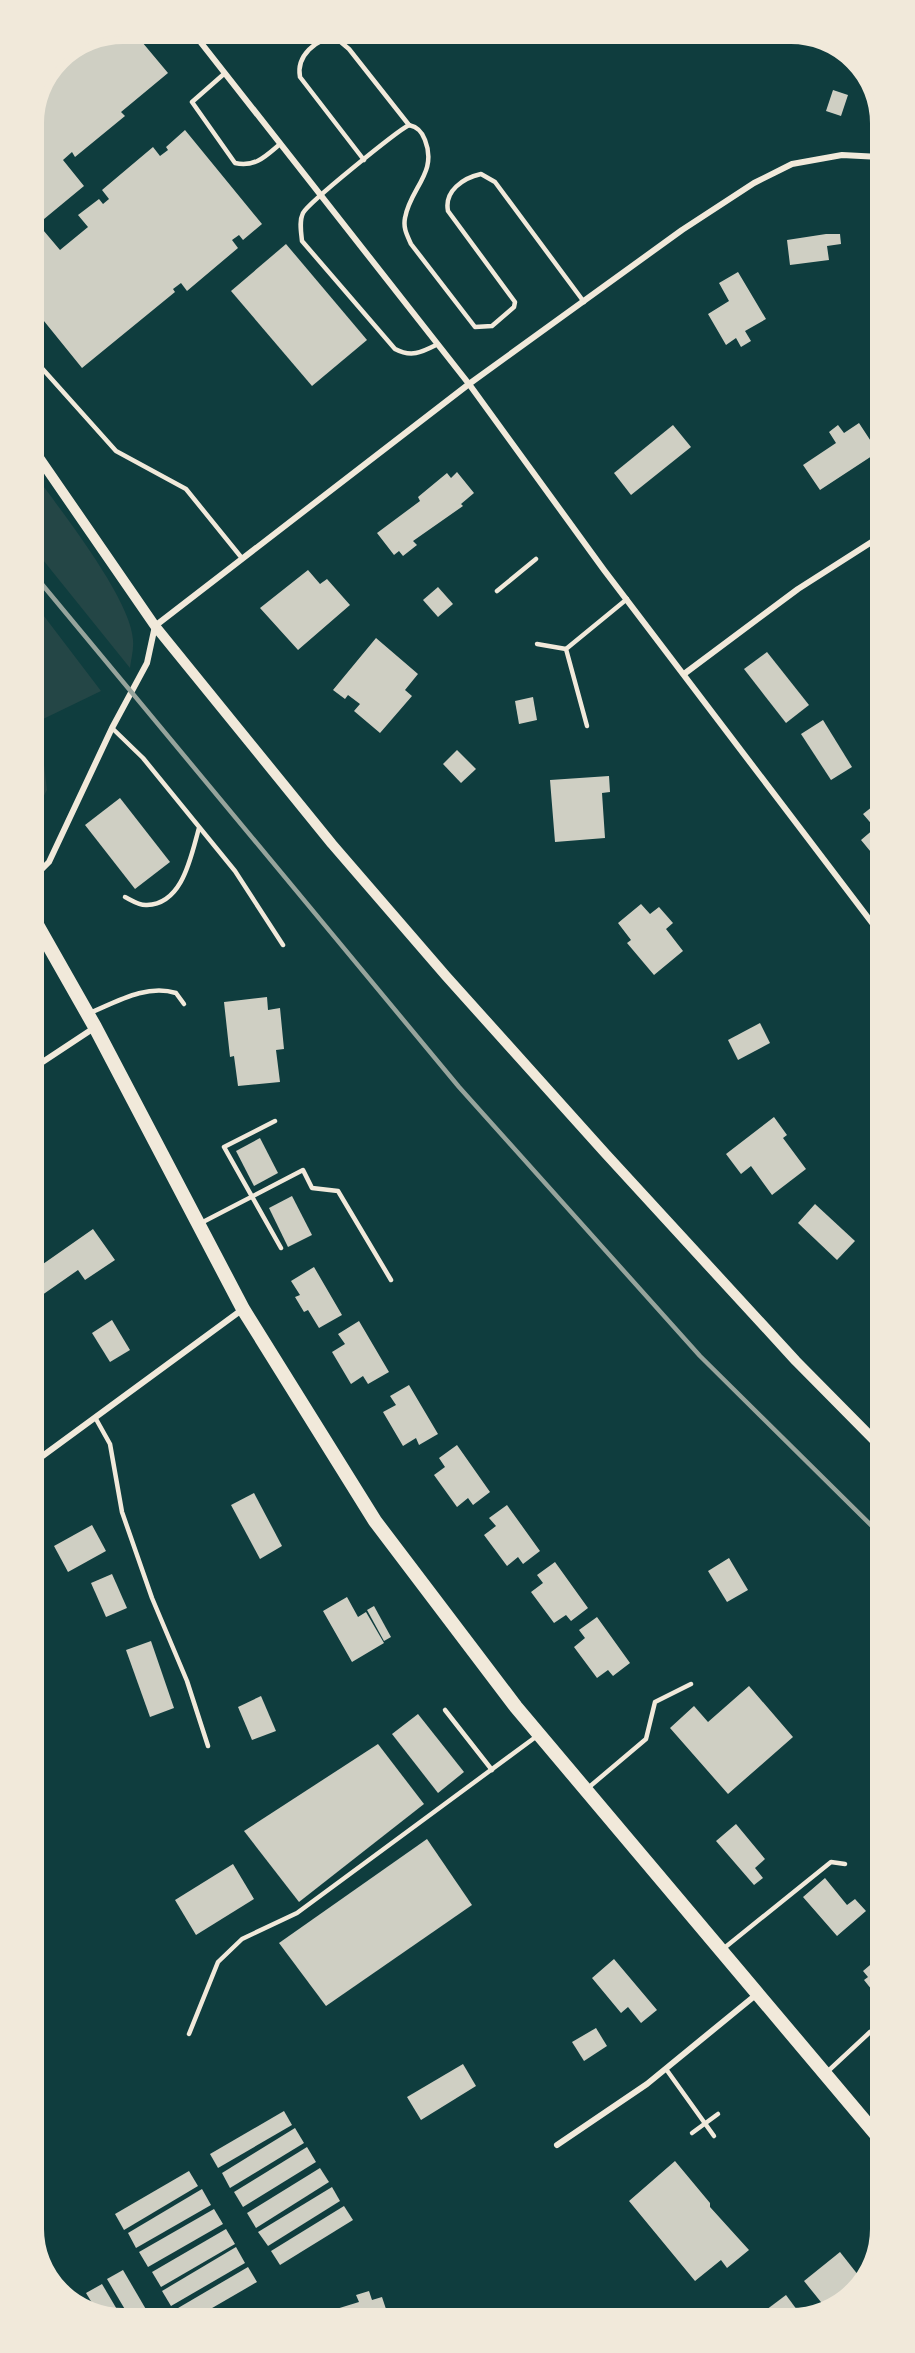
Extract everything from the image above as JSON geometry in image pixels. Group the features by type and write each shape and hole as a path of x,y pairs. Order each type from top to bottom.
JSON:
{"main road":[{"path":"41,934 95,1027 243,1309 375,1521 539,1734 874,2132"}],"street":[{"path":"199,40 469,384 627,599 874,925"},
{"path":"41,870 49,862 112,728 147,663 155,626 241,557 469,384 754,183 792,165 842,155 874,157"},
{"path":"41,460 155,626 332,844 446,976 789,1352 874,1440"},
{"path":"684,674 798,589 874,540"},
{"path":"41,1063 95,1027"},
{"path":"40,1458 243,1309"},
{"path":"557,2145 666,2069 757,1994"}],"lane":[{"path":"323,40 303,55 298,66 300,77 364,160"},
{"path":"339,40 349,49 409,125 419,130 423,136 430,162 405,216 404,230 411,244 475,327 492,326 514,307 513,296 448,211 446,201 449,194 471,177 481,174 495,182 584,302"},
{"path":"225,73 192,102 236,163 244,165 260,161 280,144"},
{"path":"409,125 303,212 300,225 302,241 395,349 405,355 417,355 438,344"},
{"path":"41,367 116,451 186,489 241,557"},
{"path":"497,591 536,559"},
{"path":"566,650 627,599"},
{"path":"537,644 566,650"},
{"path":"566,650 587,726"},
{"path":"112,728 143,758 235,871 283,945"},
{"path":"125,897 145,906 164,902 176,891 199,828"},
{"path":"87,1014 135,994 161,988 176,993 184,1004"},
{"path":"275,1121 224,1147 281,1248"},
{"path":"198,1224 303,1170 312,1188 338,1191 391,1280"},
{"path":"96,1419 110,1444 122,1512 152,1598 187,1681 208,1746"},
{"path":"586,1790 646,1739 655,1702 691,1684"},
{"path":"445,1710 492,1770"},
{"path":"189,2034 218,1962 242,1939 297,1913 539,1734"},
{"path":"721,1951 831,1862 845,1864"},
{"path":"825,2074 870,2032"},
{"path":"666,2069 714,2136"},
{"path":"692,2133 718,2114"}],"shaded area":[{"path":"41,482 91,553 120,601 129,622 133,640 130,668 41,557"},
{"path":"41,612 101,691 41,720"},
{"path":"41,736 47,790 41,802"}],"building":[{"path":"140,40 168,73 121,112 125,116 75,157 72,152 63,160 84,186 41,222 43,102 55,78 64,66 92,47 108,42"},
{"path":"833,90 848,95 841,116 826,111"},
{"path":"185,130 262,224 243,240 239,235 232,240 238,248 187,291 181,283 173,289 175,292 82,368 41,317 41,227 60,250 88,227 78,215 99,199 103,204 109,199 102,190 153,147 160,156 168,150 166,147"},
{"path":"840,234 841,244 827,246 829,260 790,265 787,240"},
{"path":"286,244 367,340 312,386 231,291"},
{"path":"738,272 766,319 745,331 751,341 741,347 736,338 726,345 708,314 729,301 719,283"},
{"path":"859,423 874,446 874,455 820,490 803,465 836,443 829,432 838,425 844,433"},
{"path":"673,425 691,447 631,495 614,473"},
{"path":"457,472 474,493 461,504 463,506 413,541 417,545 403,556 399,551 394,555 377,533 420,501 418,497 447,473 451,478"},
{"path":"308,570 320,584 327,579 350,605 298,650 260,608"},
{"path":"438,587 453,604 438,617 423,600"},
{"path":"376,638 418,674 405,690 412,696 380,733 354,711 360,704 348,695 345,699 333,690"},
{"path":"767,652 809,705 786,723 744,669"},
{"path":"533,697 537,720 519,724 515,701"},
{"path":"823,720 852,767 831,780 801,734"},
{"path":"457,750 476,769 461,783 443,764"},
{"path":"609,776 610,792 602,793 605,838 555,842 550,780"},
{"path":"120,798 170,862 135,889 85,825"},
{"path":"874,805 874,827 863,814"},
{"path":"874,829 874,856 861,840"},
{"path":"641,904 650,914 659,907 673,923 666,929 683,951 654,975 627,943 631,940 618,923"},
{"path":"267,997 268,1010 280,1008 284,1049 276,1050 280,1082 238,1086 234,1056 230,1057 224,1002"},
{"path":"760,1023 770,1043 738,1060 728,1040"},
{"path":"774,1117 787,1135 783,1138 806,1169 772,1195 751,1166 741,1174 726,1154"},
{"path":"260,1138 278,1173 254,1186 236,1151"},
{"path":"292,1196 312,1235 288,1247 269,1208"},
{"path":"815,1204 855,1241 837,1260 798,1223"},
{"path":"93,1229 115,1260 85,1280 78,1270 40,1296 40,1266"},
{"path":"314,1267 342,1315 319,1328 308,1310 304,1312 295,1297 300,1295 291,1281"},
{"path":"112,1320 130,1350 110,1362 92,1333"},
{"path":"359,1321 389,1372 368,1384 363,1376 351,1384 332,1352 345,1344 338,1334"},
{"path":"409,1385 438,1434 419,1445 416,1438 403,1446 383,1412 396,1405 390,1396"},
{"path":"457,1445 490,1492 473,1505 468,1498 457,1507 434,1475 445,1467 439,1458"},
{"path":"254,1493 282,1546 260,1559 231,1505"},
{"path":"507,1505 540,1551 523,1564 518,1557 507,1566 484,1535 496,1526 489,1518"},
{"path":"92,1525 106,1551 68,1572 54,1546"},
{"path":"729,1558 748,1590 727,1602 708,1571"},
{"path":"555,1562 588,1608 571,1621 566,1615 554,1623 531,1592 543,1583 537,1575"},
{"path":"112,1574 127,1608 106,1617 91,1583"},
{"path":"347,1597 358,1617 366,1612 384,1643 352,1662 323,1611"},
{"path":"374,1606 391,1637 384,1641 367,1610"},
{"path":"597,1617 630,1663 613,1676 608,1670 597,1678 574,1647 585,1638 579,1630"},
{"path":"151,1641 174,1708 150,1717 126,1650"},
{"path":"749,1686 793,1737 728,1794 670,1728 694,1706 708,1722"},
{"path":"261,1696 276,1731 252,1740 238,1707"},
{"path":"418,1714 464,1772 438,1793 392,1734"},
{"path":"378,1744 424,1804 299,1902 244,1831"},
{"path":"736,1824 765,1859 755,1868 763,1878 754,1885 716,1841"},
{"path":"427,1839 472,1905 326,2006 279,1943"},
{"path":"233,1864 254,1899 196,1935 175,1900"},
{"path":"825,1878 847,1905 855,1899 866,1911 837,1936 803,1897"},
{"path":"614,1959 657,2010 641,2023 628,2007 621,2013 592,1978"},
{"path":"874,1962 874,1992 864,1980 868,1977 863,1971"},
{"path":"596,2028 607,2046 584,2061 572,2042"},
{"path":"463,2064 476,2086 421,2120 407,2097"},
{"path":"284,2111 292,2125 218,2168 210,2154"},
{"path":"295,2128 304,2143 230,2188 222,2173"},
{"path":"307,2147 316,2162 243,2207 234,2192"},
{"path":"675,2161 710,2203 710,2207 749,2250 727,2268 721,2260 695,2281 629,2201"},
{"path":"320,2168 329,2182 256,2228 247,2213"},
{"path":"189,2171 198,2186 124,2230 115,2214"},
{"path":"332,2187 340,2201 268,2246 258,2232"},
{"path":"202,2189 211,2205 136,2248 128,2233"},
{"path":"344,2206 353,2220 280,2265 271,2251"},
{"path":"214,2209 223,2224 148,2267 139,2252"},
{"path":"226,2229 235,2244 161,2287 152,2272"},
{"path":"236,2247 245,2263 171,2306 162,2291"},
{"path":"840,2252 859,2276 842,2295 824,2306 804,2281"},
{"path":"248,2267 257,2282 205,2312 173,2311"},
{"path":"123,2270 148,2312 126,2312 107,2279"},
{"path":"102,2284 119,2312 95,2307 86,2293"},
{"path":"369,2291 372,2300 382,2297 387,2312 334,2312 333,2310 359,2302 356,2295"},
{"path":"786,2295 798,2312 791,2312 763,2312"}],"railway":[{"path":"41,583 459,1087 700,1356 874,1528"}]}
